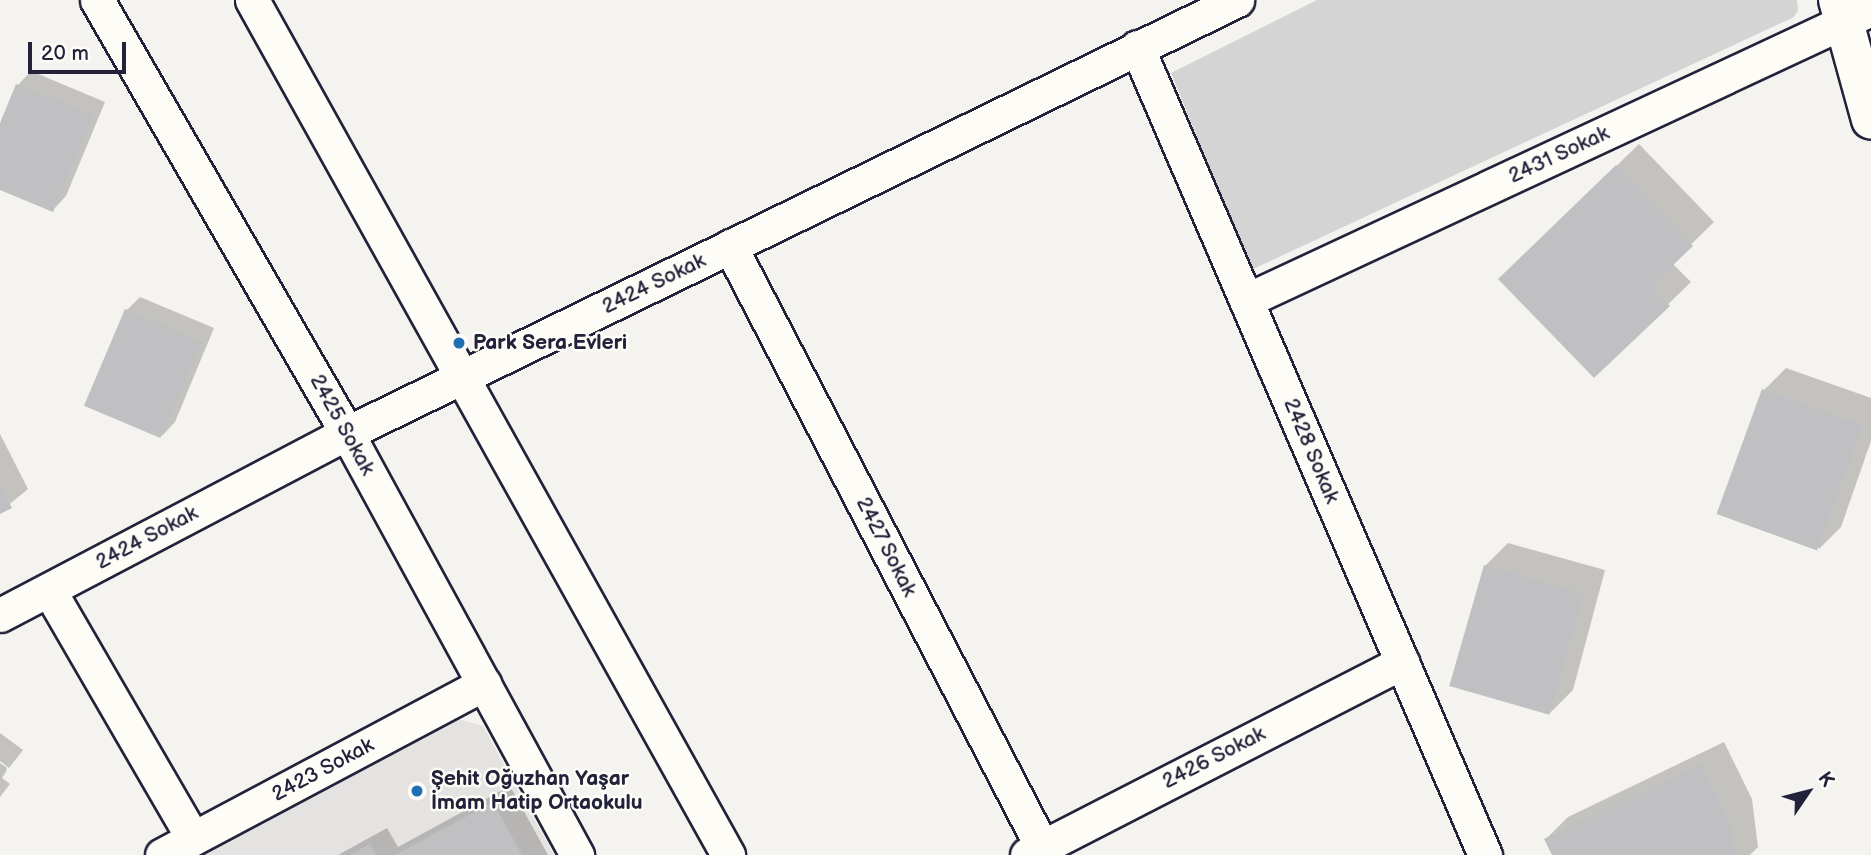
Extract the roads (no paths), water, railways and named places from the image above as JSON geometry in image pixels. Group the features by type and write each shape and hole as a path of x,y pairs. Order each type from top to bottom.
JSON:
{"street":[{"name":"2425 Sokak","path":"97,0 347,433 578,855"},
{"path":"252,0 464,376 728,855"},
{"name":"2424 Sokak","path":"0,615 347,433 1237,0"},
{"path":"1851,10 1871,120"},
{"name":"2431 Sokak","path":"1247,300 1851,10"},
{"name":"2428 Sokak","path":"1138,47 1485,855"},
{"name":"2427 Sokak","path":"730,246 1034,851"},
{"path":"49,590 193,838"},
{"name":"2426 Sokak","path":"1034,851 1402,662"},
{"name":"2423 Sokak","path":"162,855 484,684"}],"place":[{"name":"Park Sera Evleri","path":"459,343"},
{"name":"Şehit Oğuzhan Yaşar İmam Hatip Ortaokulu","path":"417,791"}]}
